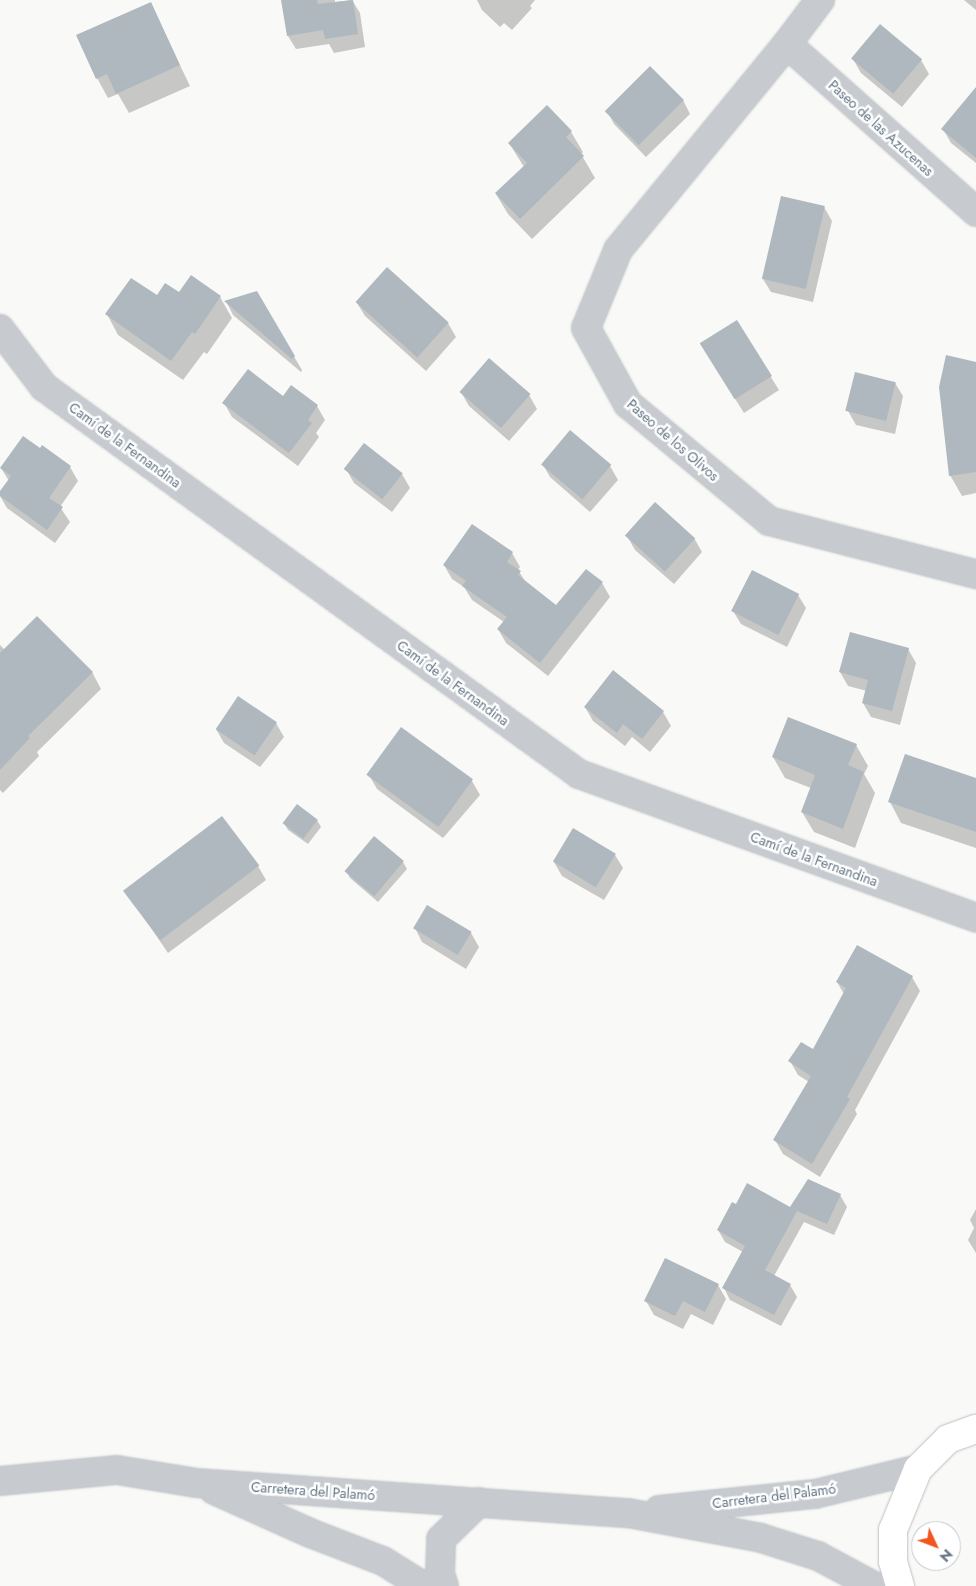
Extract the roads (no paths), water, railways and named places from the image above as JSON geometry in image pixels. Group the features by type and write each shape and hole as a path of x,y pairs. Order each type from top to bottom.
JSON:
{"main road":[{"path":"900,1586 893,1561 893,1530 918,1469 948,1439 976,1429"}],"street":[{"name":"Paseo de los Olivos","path":"820,0 787,44 618,250 586,328 628,404 769,521 976,574"},
{"name":"Paseo de las Azucenas","path":"787,44 976,212"},
{"name":"Camí de la Fernandina","path":"0,329 44,387 579,774 976,918"},
{"name":"Carretera del Palamó","path":"628,1513 814,1494 918,1469"},
{"name":"Carretera del Palamó","path":"0,1481 117,1470 196,1483 628,1513 761,1538 818,1556 874,1586"},
{"path":"196,1483 310,1533 383,1561 423,1586"},
{"path":"444,1586 440,1574 441,1539 479,1502"}]}
